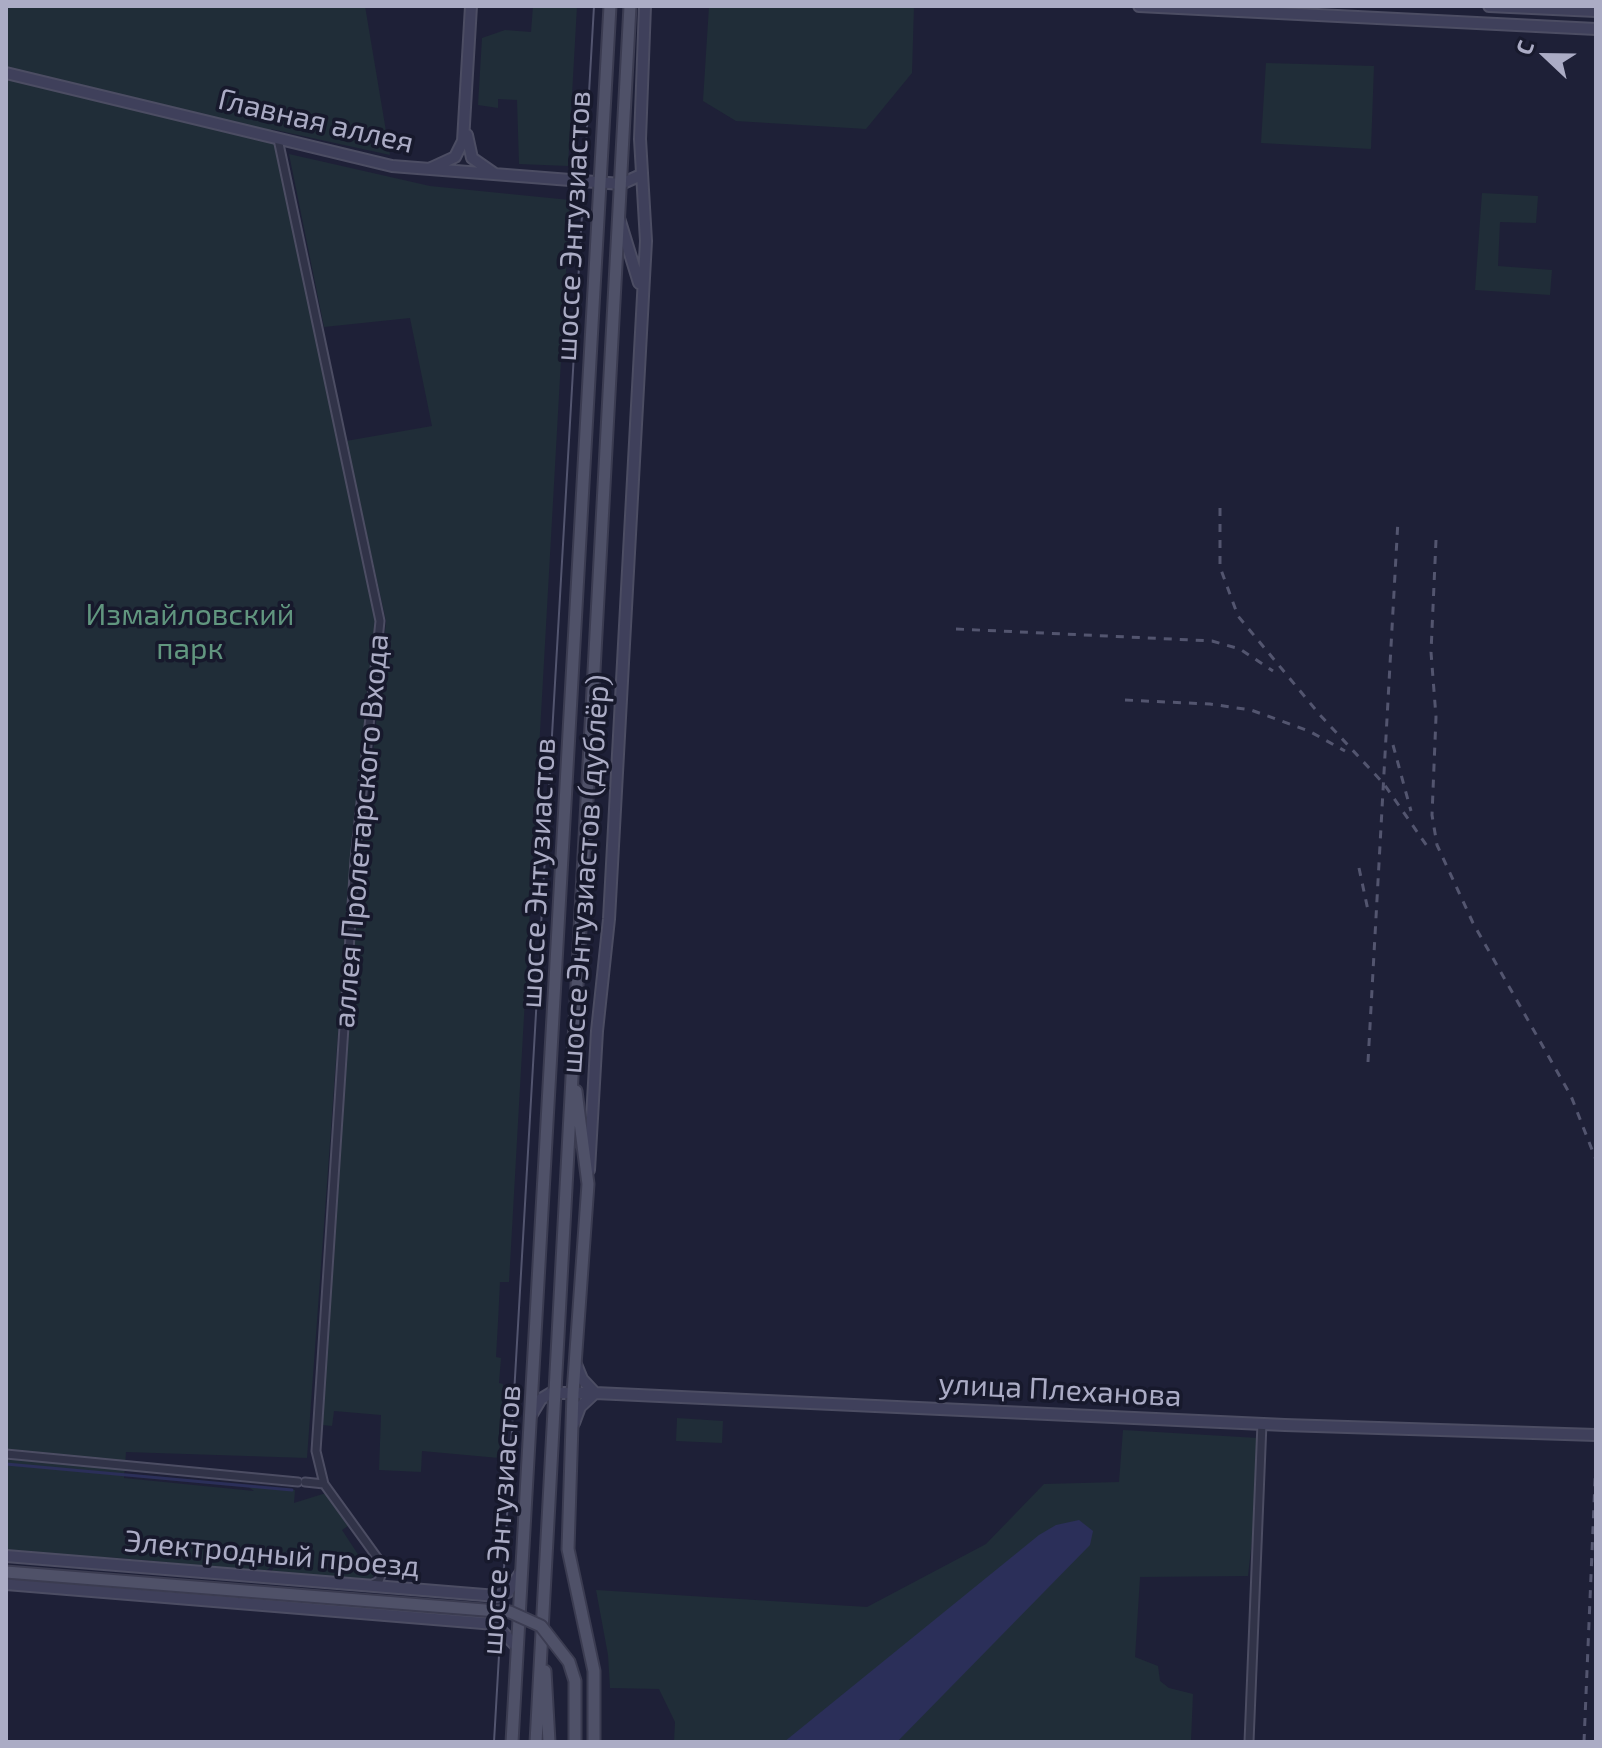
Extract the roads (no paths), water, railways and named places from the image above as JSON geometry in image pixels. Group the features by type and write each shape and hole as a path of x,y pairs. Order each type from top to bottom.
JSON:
{"main road":[{"path":"471,6 467,144 472,158 497,175"},
{"name":"шоссе Энтузиастов","path":"512,1742 610,6"},
{"name":"шоссе Энтузиастов","path":"536,1742 630,6"},
{"name":"шоссе Энтузиастов (дублёр)","path":"594,1742 594,1671 568,1549 573,1393 597,1031 609,919 646,241 641,175 645,6"},
{"path":"1139,6 1596,29"},
{"path":"1489,6 1596,11"},
{"path":"1557,28 1558,8"},
{"name":"Главная аллея","path":"6,73 278,139 424,170 621,184"},
{"path":"424,170 450,160 459,151 466,111"},
{"path":"621,184 641,175"},
{"path":"619,218 643,300"},
{"path":"573,1071 588,1184"},
{"path":"532,1414 541,1399 555,1392 575,1368 595,1393 580,1407 572,1427"},
{"name":"улица Плеханова","path":"555,1392 1596,1435"},
{"name":"Электродный проезд","path":"6,1556 497,1596 508,1592 522,1570"},
{"path":"56,1560 68,1569 66,1580 56,1588"},
{"path":"6,1572 510,1612 541,1626 569,1662 575,1681 575,1742"},
{"path":"218,1602 208,1587 214,1576 220,1574"},
{"name":"Электродный проезд","path":"6,1584 495,1624 506,1632 517,1647"},
{"path":"542,1636 549,1742"}],"street":[{"name":"аллея Пролетарского Входа","path":"278,139 380,621 355,860 316,1451 324,1484 384,1567 379,1581 369,1586"},
{"path":"1249,1742 1262,1423"},
{"path":"6,1454 324,1484"}],"water":[{"path":"1079,1520 1093,1531 1090,1545 897,1742 784,1742 1039,1535 1056,1525"}],"waterway":[{"path":"6,1464 292,1490"}],"tram line":[{"path":"494,1742 594,6"}],"railway":[{"path":"1220,508 1220,567 1238,616 1320,715 1384,784 1429,849"},
{"path":"1368,1062 1398,520"},
{"path":"1436,540 1431,652 1436,717 1432,815 1437,845 1473,923 1571,1096 1596,1160"},
{"path":"956,629 1212,641 1240,649 1273,671"},
{"path":"1125,700 1210,704 1251,710 1309,731 1345,751"},
{"path":"1393,745 1411,811"},
{"path":"1359,868 1369,915"},
{"path":"1584,1742 1596,1457"}],"park label":[{"name":"Измайловский парк","path":"190,632"}]}
